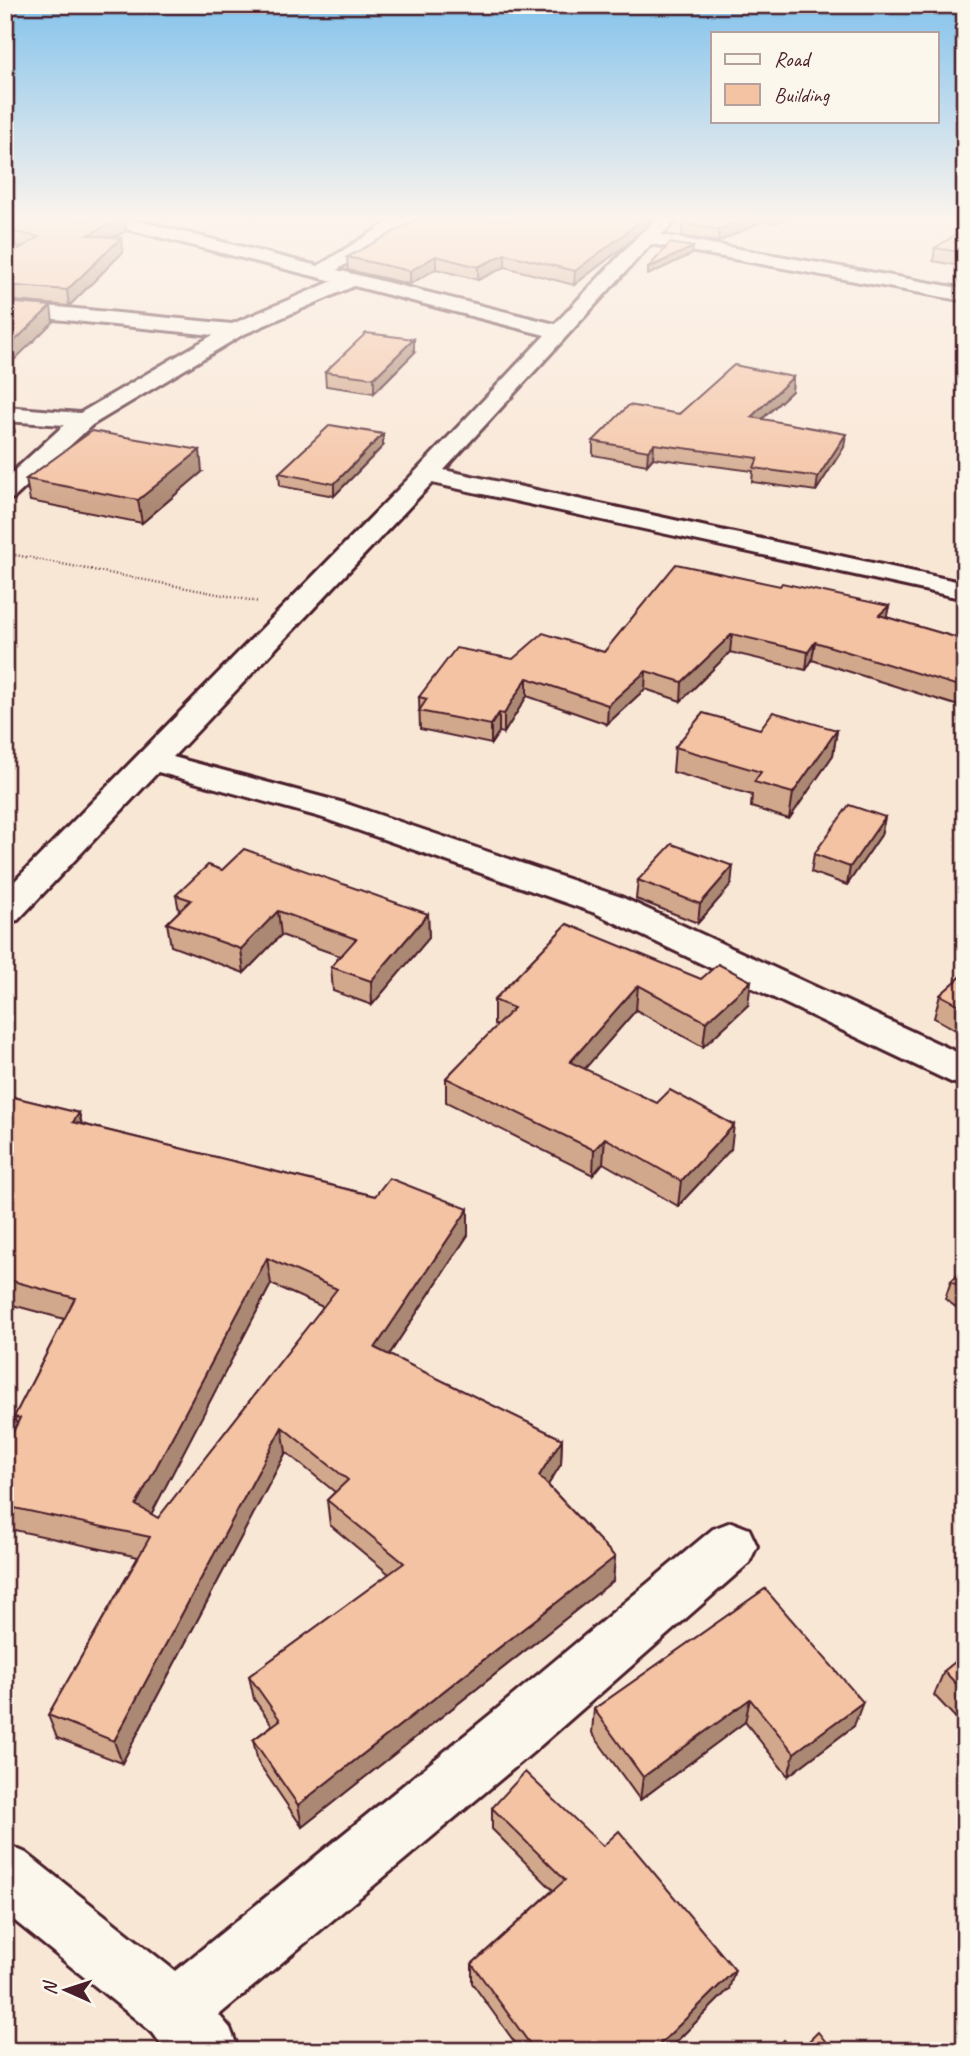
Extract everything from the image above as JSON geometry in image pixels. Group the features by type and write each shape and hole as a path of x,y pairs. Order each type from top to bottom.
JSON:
{"street":[{"path":"64,314 235,331"},
{"path":"5,493 84,420 235,331 274,314"},
{"path":"488,314 560,332"},
{"path":"5,912 427,474 577,314"},
{"path":"5,414 84,420"},
{"path":"427,474 965,591"},
{"path":"149,760 332,810 608,905 965,1072"},
{"path":"5,1874 191,2031 512,1732 731,1546"}],"path":[{"path":"5,553 296,610"}],"building":[{"path":"5,314 43,314 5,350"},
{"path":"366,333 414,339 374,378 325,372"},
{"path":"734,365 793,377 751,417 846,434 818,477 754,468 758,458 654,444 648,451 593,441 629,405 679,414"},
{"path":"330,425 383,434 334,484 279,473"},
{"path":"92,431 200,450 138,500 26,479"},
{"path":"676,564 889,606 879,615 965,640 965,688 815,642 808,652 732,634 682,682 646,671 608,705 527,678 504,714 499,713 491,725 419,711 427,699 419,697 456,648 513,659 543,633 604,652"},
{"path":"773,712 837,730 793,793 754,782 761,772 675,747 703,713 760,729"},
{"path":"849,805 885,817 850,867 814,854"},
{"path":"672,844 733,866 700,904 638,880"},
{"path":"244,849 428,914 371,981 331,967 356,939 278,911 241,949 167,923 191,900 176,895 208,865 222,870"},
{"path":"567,924 701,979 718,964 751,981 706,1022 638,985 570,1062 657,1103 670,1090 734,1125 681,1181 605,1138 594,1150 446,1078 514,1008 494,1000"},
{"path":"965,973 965,1008 940,995"},
{"path":"5,1095 79,1113 73,1122 375,1196 389,1178 468,1209 375,1348 562,1439 539,1476 615,1557 298,1805 253,1740 280,1720 249,1676 404,1563 327,1500 348,1480 282,1427 114,1741 48,1715 150,1537 5,1506 5,1448 20,1418 14,1417 75,1298 5,1279","holes":["267,1258 337,1289 158,1518 136,1505"]},
{"path":"965,1268 965,1291 951,1281"},
{"path":"765,1589 863,1702 794,1753 750,1699 643,1777 594,1709"},
{"path":"965,1654 965,1693 944,1671"},
{"path":"525,1772 603,1846 619,1831 735,1970 653,2051 535,2051 472,1964 565,1880 492,1808"},
{"path":"818,2032 833,2051 799,2051"},
{"path":"784,2040 793,2051 773,2051"}]}
